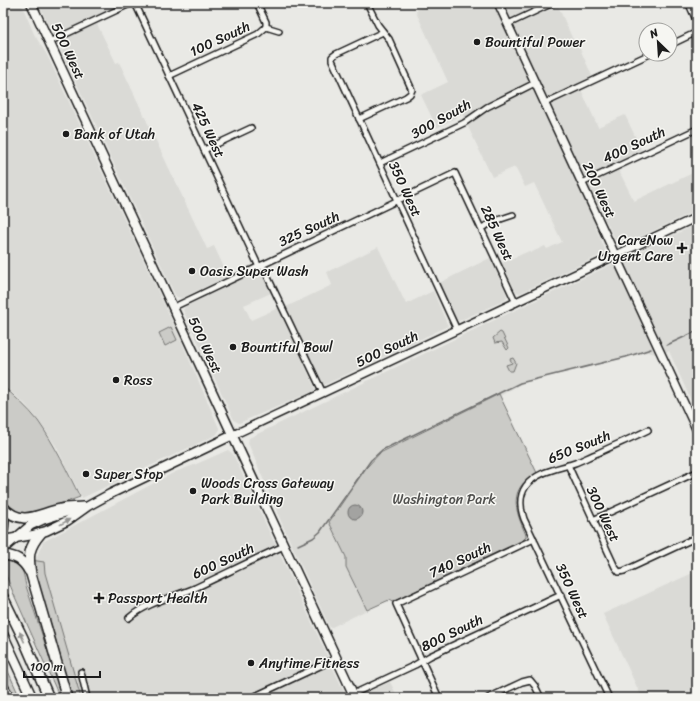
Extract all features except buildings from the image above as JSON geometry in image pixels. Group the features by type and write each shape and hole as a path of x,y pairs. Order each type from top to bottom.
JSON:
{"highway":[{"path":"3,507 13,515 33,518 61,509 86,506"},
{"path":"3,515 3,530"},
{"path":"41,533 30,548 29,560 31,574 67,698"},
{"path":"3,555 20,559 31,574"},
{"path":"3,597 23,638 49,698"},
{"path":"3,635 32,698"},
{"path":"3,687 10,698"}],"main road":[{"name":"500 West","path":"31,3 354,696"},
{"name":"200 West","path":"498,3 697,431"},
{"name":"500 South","path":"3,549 26,528 37,522 86,506 233,435 697,217"},
{"name":"500 South","path":"3,540 41,533 67,521 86,506"}],"street":[{"path":"49,42 132,3"},
{"name":"425 West","path":"135,3 204,150 323,393"},
{"path":"257,3 266,22 266,27"},
{"path":"359,119 406,97 412,92 389,39 378,25 367,3"},
{"path":"508,24 553,3"},
{"path":"688,3 697,21"},
{"name":"100 South","path":"169,76 258,34 266,27 279,31"},
{"name":"350 West","path":"383,32 336,54 332,57 332,63 457,330"},
{"path":"678,41 697,32"},
{"path":"545,103 638,60"},
{"name":"300 South","path":"380,163 458,126 487,106 535,83"},
{"path":"204,150 251,128"},
{"name":"400 South","path":"582,183 697,130"},
{"name":"325 South","path":"174,307 455,173"},
{"name":"285 West","path":"455,173 516,303"},
{"path":"481,228 512,215"},
{"name":"650 South","path":"523,492 525,487 535,478 558,467 575,463 648,430"},
{"name":"300 West","path":"568,465 618,572 624,571 697,537"},
{"path":"593,520 697,472"},
{"name":"350 West","path":"523,492 520,502 524,519 609,698"},
{"name":"740 South","path":"422,661 396,604 534,539"},
{"name":"600 South","path":"129,618 134,613 169,597 194,588 284,546"},
{"name":"800 South","path":"354,696 422,661 561,595"},
{"path":"251,698 337,658"},
{"path":"422,661 439,698"},
{"path":"80,672 87,698"},
{"path":"488,698 522,682 530,680 541,698"}],"shaded area":[{"path":"3,3 21,3 34,34 47,55 179,336 219,428 216,435 82,498 56,446 38,420 25,404 3,385"},
{"path":"38,3 110,3 113,8 56,34 51,30"},
{"path":"430,3 541,3 545,12 558,6 574,42 577,42 592,76 578,83 598,127 625,115 642,151 615,163 634,201 697,171 697,210 619,247 606,221 595,226 605,249 603,254 520,293 516,292 502,263 529,251 530,253 545,246 547,249 562,242 534,183 525,187 515,167 492,177 462,114 437,128 421,95 448,82 416,12 418,9"},
{"path":"97,24 116,63 119,62 207,249 214,246 228,276 182,298 175,295 58,44 61,40"},
{"path":"697,224 697,414 669,351 656,354 647,352 524,382 500,396 498,392 384,448 371,458 328,519 346,557 346,567 367,610 330,628 283,526 248,443 249,438"},
{"path":"378,247 406,304 433,291 448,326 324,385 286,307 332,285 327,272"},
{"path":"490,258 507,298 459,321 456,319 439,283"},
{"path":"258,272 261,274 271,293 244,305 251,320 278,308 315,388 314,391 239,423 233,418 183,310 186,306"},
{"path":"228,450 233,454 347,698 81,698 35,561 43,542 175,472"},
{"path":"355,505 360,507 362,512 360,517 355,519 350,517 348,512 350,507"},
{"path":"697,571 697,698 642,698 603,614"},
{"path":"390,682 398,698 363,698 366,693"}],"green space":[{"path":"171,327 177,340 165,346 159,333"},
{"path":"500,332 502,333 509,348 507,350 502,342 495,343 493,338"},
{"path":"513,358 516,363 513,371 509,371 506,365 512,363 510,359"},
{"path":"3,386 26,407 38,421 55,449 80,497 39,512 19,515 3,503"},
{"name":"Washington Park","path":"499,394 537,473 527,479 517,493 517,509 526,537 523,540 392,602 389,600 367,610 346,567 346,557 329,522 366,468 380,453"},
{"path":"3,560 18,563 22,570 63,698 60,698 15,597 3,568"},
{"path":"31,560 44,562 45,573 81,698 72,698"},
{"path":"3,660 20,698 14,698 3,681"}],"waterway":[{"path":"667,345 697,331"},
{"path":"298,545 313,538 320,532 371,460 382,450 520,383 626,357 651,349"}],"place":[{"name":"Bountiful Power","path":"477,42"},
{"name":"Bank of Utah","path":"66,134"},
{"name":"CareNow Urgent Care","path":"682,248"},
{"name":"Oasis Super Wash","path":"192,271"},
{"name":"Bountiful Bowl","path":"233,347"},
{"name":"Ross","path":"116,380"},
{"name":"Super Stop","path":"86,474"},
{"name":"Woods Cross Gateway Park Building","path":"193,491"},
{"name":"Passport Health","path":"99,598"},
{"name":"Anytime Fitness","path":"251,663"}]}
